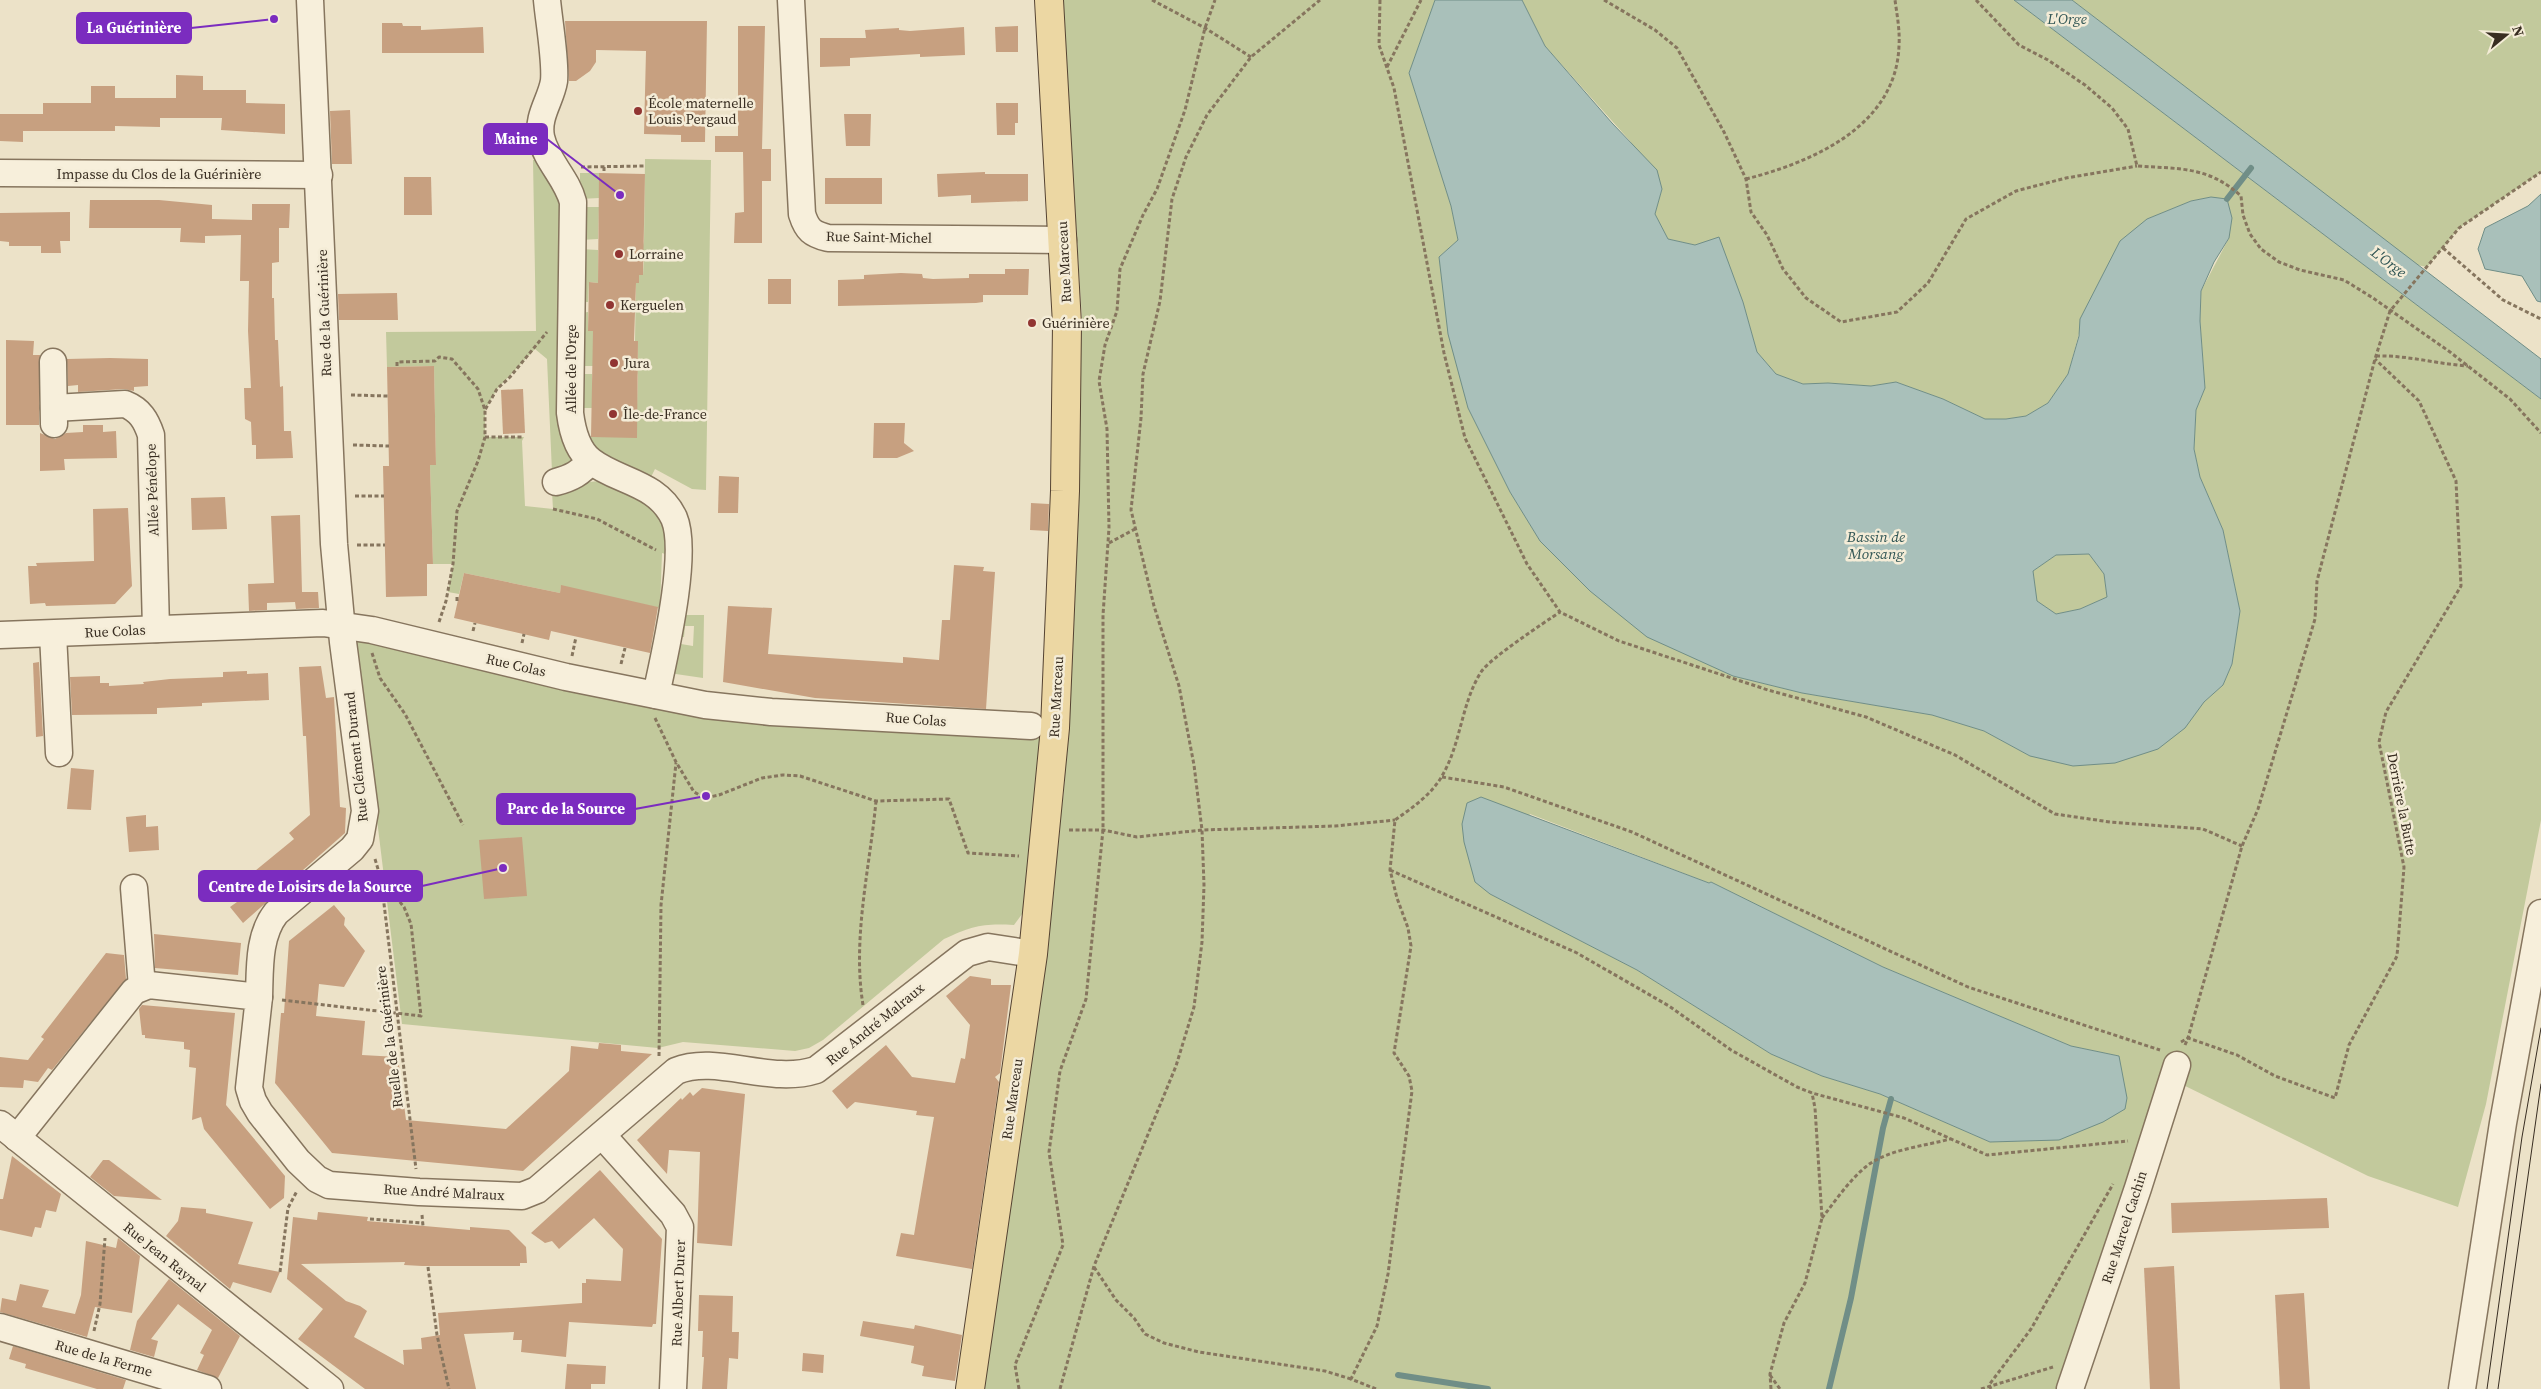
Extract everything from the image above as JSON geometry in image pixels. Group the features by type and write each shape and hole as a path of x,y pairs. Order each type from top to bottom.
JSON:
{"main road":[{"name":"Rue Marceau","path":"970,1389 1033,954 1044,858 1055,728 1065,491 1067,324 1049,0"}],"street":[{"name":"Rue de la Guérinière","path":"310,0 332,496 341,625"},
{"name":"Allée de l'Orge","path":"547,0 554,81 540,123 541,135 550,160 570,189 573,202 570,413 576,440 590,460 656,495 667,507 674,520 678,535 673,612 656,695"},
{"name":"Rue Saint-Michel","path":"791,0 802,214 806,227 814,234 828,238 1062,240"},
{"name":"Impasse du Clos de la Guérinière","path":"0,173 319,175"},
{"name":"Allée Pénélope","path":"53,362 54,416 125,404 134,408 146,420 151,435 156,629"},
{"path":"556,482 571,478 583,470 590,460"},
{"name":"Rue Colas","path":"0,635 323,624 341,625 372,630 566,677 704,705 771,712 1031,726"},
{"name":"Rue Clément Durand","path":"259,997 263,940 268,924 276,913 352,849 360,839 364,829 365,812 341,625"},
{"path":"53,634 60,753"},
{"path":"134,888 142,987"},
{"path":"2462,1389 2503,1124 2541,913"},
{"name":"Rue André Malraux","path":"259,997 249,1088 260,1113 298,1161 317,1179 329,1185 419,1192 522,1196 537,1190 669,1076 686,1067 698,1066 790,1076 804,1074 829,1062 967,953 988,948 1033,954"},
{"path":"9,1131 134,991 149,985 259,997"},
{"name":"Rue Marcel Cachin","path":"2070,1389 2138,1188 2173,1054"},
{"name":"Rue Jean Raynal","path":"9,1131 328,1389"},
{"name":"Rue Albert Durer","path":"602,1135 674,1214 680,1227 673,1389"},
{"name":"Rue de la Ferme","path":"0,1327 208,1389"}],"path":[{"path":"1152,0 1205,28 1251,57"},
{"path":"1019,1389 1015,1365 1063,1245 1049,1152 1060,1071 1086,999 1103,830 1103,615 1108,543 1107,430 1099,381 1105,345 1117,311 1120,269 1143,215 1157,189 1182,119 1205,28 1215,0"},
{"path":"1060,1389 1094,1266 1176,1066 1194,1007 1202,942 1204,885 1202,830 1194,765 1179,686 1165,646 1131,510 1141,418 1143,374 1160,301 1172,199 1186,157 1207,115 1251,57 1320,0"},
{"path":"1380,0 1379,45 1394,88 1444,353 1465,438 1528,564 1560,612 1619,641 1768,690 1866,717 1955,755 2055,814 2110,822 2203,829 2242,846"},
{"path":"1387,68 1420,0"},
{"path":"1604,0 1655,30 1677,48 1724,132 1746,179 1752,212 1767,235 1783,269 1806,298 1841,322 1897,312 1928,283 1966,219 2016,190 2066,178 2137,166 2204,173 2225,182 2241,196 2243,215 2250,234 2262,249 2279,262 2300,270 2344,280 2469,366 2510,399 2541,433"},
{"path":"1746,179 1775,171 1822,152 1865,121 1882,99 1894,74 1899,48 1895,0"},
{"path":"1976,0 2019,45 2048,60 2085,85 2112,108 2128,129 2137,166"},
{"path":"581,167 645,166"},
{"path":"604,167 604,173"},
{"path":"1442,777 1504,787 1632,832 1968,986 2173,1054 2188,1038 2242,846 2258,809 2315,619 2317,581 2375,358 2390,311 2398,304 2459,228 2541,172"},
{"path":"2443,248 2503,300 2541,319"},
{"path":"485,410 497,389 534,349"},
{"path":"2375,358 2398,355 2433,363 2469,366"},
{"path":"397,366 397,362 435,361 439,357 452,359 478,390 485,410 485,437 478,461 458,511 448,592 432,645"},
{"name":"Derrière la Butte","path":"2188,1038 2237,1055 2275,1076 2335,1098 2349,1045 2397,956 2404,867 2378,742 2386,712 2404,686 2461,586 2456,481 2419,401 2375,358"},
{"path":"328,395 388,396"},
{"path":"485,437 524,437"},
{"path":"330,444 389,446"},
{"path":"332,496 384,496"},
{"path":"553,509 597,519 677,560"},
{"path":"1108,543 1135,529"},
{"path":"457,597 457,602"},
{"path":"1046,829 1103,830 1137,837 1202,830 1335,826 1395,820 1421,801 1442,777 1451,755 1465,706 1482,670 1560,612"},
{"path":"372,630 372,658 375,669 405,714 463,826"},
{"path":"620,667 625,648"},
{"path":"656,695 655,722 694,792 705,798 719,795 762,778 783,775 800,776 876,801 949,799 968,853 1044,858"},
{"path":"669,1076 660,1060 658,1048 660,905 676,762"},
{"path":"876,801 862,924 860,981 864,1006 879,1022"},
{"path":"1351,1379 1377,1326 1388,1274 1412,1092 1403,1064 1394,1053 1411,946 1408,928 1390,870 1395,820"},
{"path":"1390,870 1577,954 1670,1006 1731,1050 1796,1087 1812,1093 1904,1118 1987,1155 2138,1140"},
{"name":"Ruelle de la Guérinière","path":"398,1014 421,1016 411,924 404,907 381,879 419,1192"},
{"path":"259,997 398,1014"},
{"path":"1771,1389 1770,1374 1784,1323 1805,1283 1822,1218 1815,1108 1812,1093"},
{"path":"1822,1218 1852,1180 1869,1164 1894,1153 1950,1139"},
{"path":"280,1272 288,1208 298,1188 298,1161"},
{"path":"1990,1387 2031,1329 2113,1183"},
{"path":"90,1353 100,1304 105,1234 111,1214"},
{"path":"370,1219 423,1224"},
{"path":"1094,1266 1116,1300 1134,1318 1145,1334 1164,1343 1199,1352 1325,1371 1376,1389"},
{"path":"428,1267 437,1336 448,1389"},
{"path":"1981,1389 2053,1366"},
{"path":"1770,1374 1780,1389"}],"green space":[{"path":"1060,0 1435,0 1409,73 1451,206 1458,240 1439,257 1468,408 1510,492 1540,541 1590,591 1733,676 1802,693 1932,715 1984,731 2030,756 2204,702 2223,685 2232,664 2240,611 2223,530 2200,477 2194,449 2196,410 2205,388 2200,321 2201,291 2229,238 2211,197 2191,201 2147,219 2080,330 2068,374 2048,403 2026,416 2006,419 1985,419 1943,399 1896,382 1871,386 1828,383 1803,384 1776,374 1757,352 1743,302 1695,245 1668,239 1655,214 1662,189 1630,141 1545,46 1522,0 2014,0 2541,399 2541,820 2486,1104 2458,1207 2368,1176 2171,1079 2070,1389 980,1389 1064,791 1082,319 1063,15","holes":["1530,814 1709,883 1711,882 1883,967 2071,1046 2119,1056 1990,1142 1880,1094 1822,1076 1771,1054 1637,970 1490,894"]},
{"path":"2072,0 2541,0 2541,172 2459,228 2427,267 2417,265"},
{"path":"645,159 711,160 706,490 692,489 655,469 648,483 597,453 586,436 600,437 637,405 638,376 635,359 638,359 638,341 635,341 636,283 639,283 639,275 643,275 644,258 640,258 644,241"},
{"path":"533,160 544,160 563,189 574,460 571,464 552,472 547,359 535,349 497,389 485,410 485,437 524,437 522,441 525,506 553,509 552,492 585,483 613,483 633,493 667,522 668,555 662,553 660,608 561,586 560,593 464,573 459,594 448,592 453,564 433,564 430,465 436,465 434,366 387,367 386,332 536,331"},
{"path":"580,173 599,173 599,198 580,199"},
{"path":"581,207 599,207 598,239 580,240"},
{"path":"580,249 598,250 598,283 589,282 588,302 580,302"},
{"path":"588,312 588,331 593,331 593,366 580,366 581,313"},
{"path":"580,374 592,374 592,408 580,408"},
{"path":"2089,554 2104,574 2107,597 2080,609 2056,614 2036,601 2033,571 2056,555"},
{"path":"677,615 704,615 703,678 669,673 675,643 693,646 694,626 685,626 684,637 676,637"},
{"path":"355,640 597,697 700,718 878,723 884,725 1046,735 1028,906 1014,925 978,926 944,939 823,1040 809,1048 795,1051 683,1042 658,1048 402,1024"}],"water":[{"name":"Bassin de Morsang","path":"1435,0 1522,0 1545,46 1612,123 1657,170 1662,189 1655,214 1668,239 1695,245 1719,237 1743,302 1757,352 1776,374 1803,384 1828,383 1871,386 1896,382 1943,399 1985,419 2006,419 2026,416 2048,403 2068,374 2079,336 2080,319 2120,241 2147,219 2191,201 2211,197 2227,199 2232,218 2229,238 2214,262 2201,291 2200,321 2205,388 2196,410 2194,449 2200,477 2223,530 2240,611 2232,664 2223,685 2204,702 2185,728 2158,749 2115,763 2073,766 2030,756 1984,731 1932,715 1802,693 1733,676 1647,637 1590,591 1540,541 1510,492 1468,408 1448,334 1439,257 1458,240 1451,206 1409,73","holes":["2089,554 2104,574 2107,597 2080,609 2056,614 2037,601 2033,571 2056,555"]},
{"name":"L'Orge","path":"2014,0 2072,0 2541,359 2541,399"},
{"path":"2541,194 2541,302 2537,301 2522,276 2485,269 2478,249 2485,228 2528,206"},
{"path":"1481,797 1709,883 1711,882 1883,967 2071,1046 2119,1056 2127,1098 2125,1109 2103,1122 2059,1140 1990,1142 1880,1094 1822,1076 1771,1054 1637,970 1490,894 1475,882 1464,842 1462,824 1467,803"}],"building":[{"path":"565,21 707,21 705,142 681,142 681,135 644,134 646,51 596,50 596,62 590,71 576,81 569,81"},
{"path":"382,23 402,23 403,26 421,26 421,30 483,27 484,53 382,53"},
{"path":"738,26 765,26 762,149 771,149 771,181 762,181 762,243 734,243 735,213 744,212 743,152 715,152 715,136 738,136"},
{"path":"1018,26 1018,52 996,52 995,27"},
{"path":"964,27 965,55 920,57 920,54 850,58 850,66 820,67 820,38 866,38 865,30 899,28 899,30 910,31"},
{"path":"176,75 203,76 203,90 246,90 246,103 285,104 285,134 221,130 222,118 160,118 160,127 115,126 115,131 23,131 23,142 0,141 0,114 43,114 43,103 91,103 91,86 115,86 115,98 176,98"},
{"path":"996,103 1018,103 1018,123 1015,123 1015,135 997,135"},
{"path":"350,110 352,164 332,164 330,111"},
{"path":"844,114 871,114 870,146 846,146"},
{"path":"985,172 985,174 1028,174 1028,201 971,203 971,195 938,197 937,174"},
{"path":"599,173 645,174 643,275 639,275 639,283 636,283 634,341 638,341 637,438 591,437 593,331 588,331 589,282 598,283"},
{"path":"404,177 431,177 432,215 404,215"},
{"path":"825,178 882,178 882,204 825,204"},
{"path":"90,200 159,200 212,205 212,219 252,220 252,204 290,204 289,228 279,228 279,262 272,263 272,298 274,298 275,340 278,340 280,387 283,386 284,431 291,431 293,458 256,459 256,445 252,445 251,422 245,419 244,388 251,388 248,331 249,281 240,281 241,235 205,236 205,243 180,242 181,228 89,228"},
{"path":"70,212 70,241 60,241 61,253 41,253 41,246 9,246 9,242 0,241 0,213"},
{"path":"1005,269 1029,269 1028,295 983,295 983,302 976,303 838,306 838,280 864,279 864,275 901,273 922,274 923,278 933,279 969,278 969,274 1005,274"},
{"path":"768,279 791,279 791,304 768,304"},
{"path":"397,293 398,320 339,320 338,294"},
{"path":"6,340 34,341 33,355 40,355 39,425 6,425"},
{"path":"67,359 148,359 148,386 134,387 134,391 124,389 78,392 78,385 68,386"},
{"path":"434,366 436,465 430,465 433,564 427,564 427,596 386,597 383,466 389,466 387,367"},
{"path":"523,389 525,433 503,434 501,390"},
{"path":"874,423 905,423 904,443 914,451 897,458 873,458"},
{"path":"83,425 103,425 103,432 116,431 117,458 64,459 65,470 40,471 40,433 55,439 66,433 83,432"},
{"path":"719,476 739,477 738,513 718,513"},
{"path":"225,497 227,529 192,530 191,498"},
{"path":"1031,503 1049,504 1048,531 1030,530"},
{"path":"128,508 132,586 115,604 46,606 45,603 30,604 28,566 37,566 36,563 94,561 93,509"},
{"path":"300,515 302,592 318,592 319,608 296,609 295,602 267,603 267,610 249,611 248,584 274,583 271,516"},
{"path":"954,565 984,567 983,571 995,572 986,709 815,698 723,682 728,606 772,608 768,654 903,663 903,657 939,660 942,620 950,620"},
{"path":"464,573 560,593 561,585 658,607 650,653 551,631 549,640 454,618"},
{"path":"39,662 43,736 36,737 33,663"},
{"path":"321,666 326,698 334,697 340,807 346,808 345,833 243,923 230,907 237,902 232,895 247,882 245,879 294,839 289,833 310,815 306,736 303,736 299,667"},
{"path":"247,671 247,674 268,673 269,700 202,703 202,706 157,708 157,714 72,715 70,677 100,676 100,683 109,683 109,686 144,684 143,682 170,679 223,677 223,672"},
{"path":"71,768 94,770 91,810 67,809"},
{"path":"146,815 146,827 158,826 159,850 129,852 126,817"},
{"path":"522,837 527,896 484,899 479,840"},
{"path":"334,905 345,918 344,925 365,951 344,987 319,984 316,1016 365,1021 362,1055 398,1057 406,1120 506,1129 569,1071 571,1046 598,1049 599,1043 621,1045 621,1051 652,1054 523,1171 332,1153 275,1083 281,1013 284,1013 289,941"},
{"path":"154,934 241,943 238,975 155,968"},
{"path":"106,953 124,955 126,979 52,1070 48,1068 38,1082 24,1080 23,1088 0,1087 0,1057 28,1060 44,1039 41,1037"},
{"path":"970,976 991,979 991,985 1011,985 1000,1073 995,1077 999,1082 972,1269 896,1256 901,1233 914,1235 934,1117 916,1115 917,1111 855,1102 847,1109 832,1091 886,1045 912,1077 955,1083 961,1058 965,1059 970,1025 946,996"},
{"path":"142,1005 235,1013 226,1105 285,1176 284,1198 270,1209 204,1129 201,1117 192,1120 196,1068 189,1067 190,1050 184,1049 184,1042 145,1038 145,1035 142,1035 139,1009"},
{"path":"702,1088 745,1094 732,1246 697,1243 700,1152 669,1150 667,1174 637,1140 681,1098 682,1100 690,1092 693,1096"},
{"path":"12,1156 61,1194 56,1212 46,1210 41,1228 35,1227 32,1237 0,1230 0,1199 3,1199"},
{"path":"103,1160 109,1160 162,1200 114,1196 90,1177"},
{"path":"600,1170 662,1239 656,1324 653,1324 652,1327 569,1322 566,1357 521,1352 522,1340 513,1340 514,1332 464,1334 476,1389 365,1389 298,1339 323,1309 287,1279 293,1217 317,1220 318,1212 368,1217 367,1221 470,1230 470,1227 509,1230 526,1247 527,1263 520,1263 520,1266 422,1266 404,1265 405,1262 301,1264 346,1301 360,1306 367,1311 354,1337 404,1365 403,1350 422,1349 421,1338 440,1335 438,1313 582,1303 582,1283 586,1283 586,1279 621,1281 623,1249 594,1218 559,1249 552,1241 545,1243 531,1233"},
{"path":"2327,1198 2329,1228 2172,1233 2171,1203"},
{"path":"181,1207 206,1209 206,1213 253,1222 238,1264 280,1272 271,1293 233,1282 230,1289 166,1236 178,1221"},
{"path":"118,1238 140,1256 132,1313 95,1307 87,1337 0,1312 2,1298 16,1301 20,1284 49,1290 42,1307 75,1314 81,1295 86,1241 116,1248"},
{"path":"2174,1266 2180,1389 2150,1389 2144,1268"},
{"path":"169,1279 240,1336 218,1378 197,1370 204,1355 200,1353 212,1330 178,1304 151,1339 158,1341 154,1357 130,1350 137,1321"},
{"path":"2304,1293 2310,1389 2280,1389 2275,1295"},
{"path":"699,1295 733,1296 732,1332 739,1332 738,1359 729,1358 727,1389 702,1389 704,1357 702,1357 703,1331 698,1331"},
{"path":"863,1321 914,1329 915,1325 962,1335 955,1381 922,1376 924,1366 911,1363 914,1346 860,1336"},
{"path":"13,1346 126,1380 123,1389 97,1389 25,1368 26,1364 9,1359"},
{"path":"803,1353 824,1355 823,1373 802,1371"},
{"path":"567,1364 606,1366 605,1384 591,1384 591,1389 565,1389"}],"waterway":[{"path":"2227,199 2251,168"},
{"path":"1829,1389 1851,1298 1883,1128 1891,1099"},
{"path":"1398,1375 1488,1389"}],"tram line":[{"path":"2487,1389 2522,1137 2541,1028"},
{"path":"2498,1389 2541,1084"}],"place":[{"name":"La Guérinière","path":"274,19"},
{"name":"École maternelle Louis Pergaud","path":"638,111"},
{"name":"Maine","path":"620,195"},
{"name":"Lorraine","path":"619,254"},
{"name":"Kerguelen","path":"610,305"},
{"name":"Guérinière","path":"1032,323"},
{"name":"Jura","path":"614,363"},
{"name":"Île-de-France","path":"613,414"},
{"name":"Parc de la Source","path":"706,796"},
{"name":"Centre de Loisirs de la Source","path":"503,868"}]}
